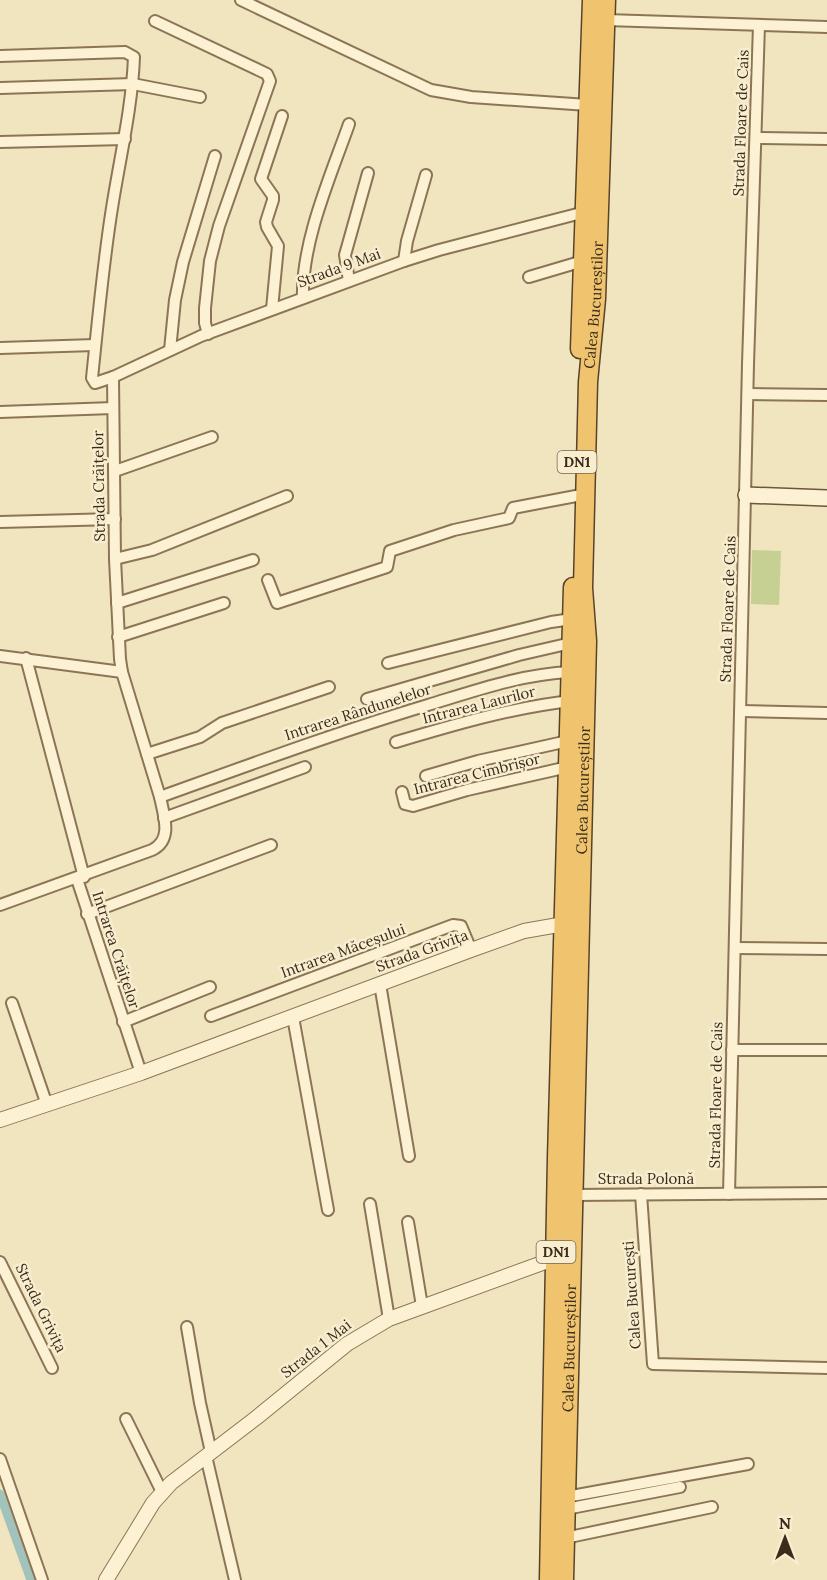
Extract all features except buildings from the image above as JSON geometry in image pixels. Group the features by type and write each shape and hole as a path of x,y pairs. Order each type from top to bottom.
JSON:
{"highway":[{"name":"Calea Bucureștilor","path":"549,1580 568,741 592,0"},
{"name":"Calea Bucureștilor","path":"564,1580 587,651 583,588 588,400 596,299 606,0"}],"main road":[{"path":"746,495 827,498"}],"street":[{"path":"241,0 430,90 471,98 588,105"},
{"path":"606,20 827,27"},
{"path":"155,21 267,74 270,81 222,217 210,261 205,309 208,334"},
{"name":"Strada Floare de Cais","path":"729,1194 759,25"},
{"path":"0,56 125,52 134,57 133,84 106,250 92,380 98,383 113,377"},
{"path":"0,88 133,84 200,97"},
{"path":"272,309 278,246 266,222 273,196 261,179 282,116"},
{"path":"303,298 306,267 314,228 349,124"},
{"path":"756,138 827,139"},
{"path":"0,142 125,139"},
{"path":"170,350 175,300 183,262 214,156"},
{"path":"349,281 345,255 368,173"},
{"path":"404,261 407,241 426,175"},
{"name":"Strada 9 Mai","path":"113,377 208,334 404,261 585,212"},
{"path":"529,277 583,261"},
{"path":"0,348 95,345"},
{"name":"Strada Crăițelor","path":"80,878 157,848 165,838 160,797 122,672 118,637 113,377"},
{"path":"748,394 827,395"},
{"path":"0,412 113,408"},
{"path":"115,471 212,437"},
{"path":"115,560 152,550 287,496"},
{"path":"268,580 277,603 387,567 390,551 454,530 509,518 513,508 576,496"},
{"path":"0,522 115,519"},
{"path":"117,603 253,560"},
{"path":"118,637 224,603"},
{"path":"388,663 551,622 572,619"},
{"path":"367,699 519,655 571,643"},
{"path":"0,656 122,672"},
{"path":"26,658 80,878"},
{"name":"Intrarea Rândunelelor","path":"160,797 386,717 530,676 570,672"},
{"path":"147,754 206,735 222,723 329,687"},
{"name":"Intrarea Laurilor","path":"396,742 477,719 570,701"},
{"path":"741,711 827,713"},
{"path":"426,776 478,761 568,741"},
{"path":"164,818 306,767"},
{"name":"Intrarea Cimbrișor","path":"402,792 405,804 413,806 466,790 568,767"},
{"path":"87,914 271,845"},
{"name":"Intrarea Crăițelor","path":"0,905 80,878 87,914 141,1073"},
{"name":"Strada Grivița","path":"0,1120 141,1073 471,950 544,926 564,924"},
{"name":"Intrarea Măceșului","path":"211,1016 453,925 461,926 471,950"},
{"path":"735,948 827,949"},
{"path":"380,984 409,1156"},
{"path":"123,1022 210,987"},
{"path":"12,1004 47,1105"},
{"path":"293,1017 328,1210"},
{"path":"732,1050 827,1050"},
{"name":"Strada Polonă","path":"573,1195 827,1193"},
{"name":"Calea București","path":"641,1194 653,1364 827,1368"},
{"path":"370,1204 389,1319"},
{"path":"408,1222 422,1306"},
{"name":"Strada 1 Mai","path":"105,1580 162,1492 177,1477 256,1418 347,1344 389,1319 556,1258"},
{"name":"Strada Grivița","path":"0,1262 52,1368"},
{"path":"187,1327 208,1454 235,1580"},
{"path":"126,1419 162,1492"},
{"path":"0,1459 42,1580"},
{"path":"566,1503 748,1464"},
{"path":"566,1503 680,1487"},
{"path":"565,1538 712,1507"}],"green space":[{"path":"752,550 781,551 779,605 751,604"}],"waterway":[{"path":"0,1494 31,1580"}]}
